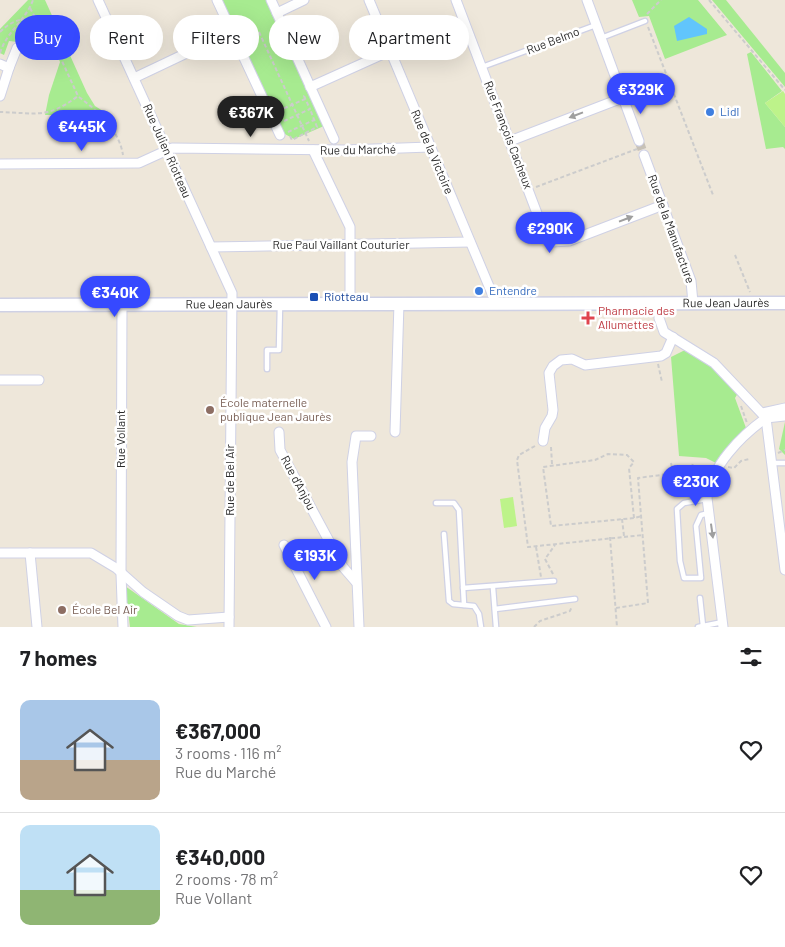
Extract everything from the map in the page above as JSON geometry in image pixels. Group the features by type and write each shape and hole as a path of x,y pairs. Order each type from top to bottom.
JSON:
{"main road":[{"name":"Rue Jean Jaurès","path":"0,305 785,303"}],"street":[{"path":"217,0 224,15"},
{"path":"271,0 334,139"},
{"path":"277,13 304,0"},
{"name":"Rue de la Victoire","path":"369,0 375,15"},
{"name":"Rue François Cacheux","path":"456,0 546,237 552,242 569,241 662,205"},
{"name":"Rue de la Manufacture","path":"587,0 691,281 693,303"},
{"name":"Rue Julien Riotteau","path":"101,1 232,293 230,303"},
{"path":"0,96 15,53"},
{"path":"134,78 173,60"},
{"path":"245,60 280,135"},
{"path":"310,87 370,60"},
{"name":"Rue de la Victoire","path":"394,60 496,303"},
{"path":"0,64 9,68"},
{"path":"510,141 622,98"},
{"name":"Rue du Marché","path":"167,150 313,150 430,147"},
{"path":"0,164 139,163 167,150"},
{"path":"313,150 350,227 350,303"},
{"name":"Rue Paul Vaillant Couturier","path":"212,247 470,242"},
{"name":"Rue de Bel Air","path":"229,627 230,303"},
{"path":"395,432 399,303"},
{"path":"659,303 661,326 673,337 714,363 754,407 764,415 785,416"},
{"name":"Rue Vollant","path":"122,304 121,574 123,627"},
{"path":"543,441 545,428 552,416 553,410 549,373 553,366 561,360 572,359 585,365 657,356 666,353 673,337"},
{"path":"0,380 39,380"},
{"path":"723,625 707,499 710,482 714,472 764,415 785,408"},
{"path":"764,415 785,570"},
{"name":"Rue d'Anjou","path":"279,432 280,450 343,567 356,582"},
{"path":"359,627 352,462 356,436 371,436"},
{"path":"284,545 326,627"},
{"path":"30,553 37,627"},
{"path":"0,554 90,553 116,568 121,574 171,611 188,620 229,617"}],"lane":[{"path":"601,38 645,21"},
{"name":"Rue Belmo","path":"482,67 596,25"},
{"path":"267,369 267,350 279,350 280,303"},
{"path":"772,463 785,463"},
{"path":"707,499 684,504 677,509 680,562 684,578 701,578 696,526 701,515 709,513"},
{"path":"436,503 454,503 459,510 464,605"},
{"path":"444,534 449,601 453,604 477,609 481,627"},
{"path":"463,588 493,588 554,581"},
{"path":"493,588 496,627"},
{"path":"700,598 701,626 723,625"},
{"path":"495,609 576,599"}],"path":[{"path":"24,15 33,0"},
{"path":"661,0 644,17 645,21 713,195"},
{"path":"709,0 785,90"},
{"path":"30,8 34,15"},
{"path":"0,32 15,20"},
{"path":"0,53 4,42 15,27"},
{"path":"259,32 313,150"},
{"path":"63,60 78,96 99,112 112,129 124,158"},
{"path":"0,112 55,111 78,96"},
{"path":"278,111 304,98 310,110 318,127 292,140"},
{"path":"310,110 283,122 288,132 314,120"},
{"path":"529,189 641,148"},
{"path":"735,255 750,294"},
{"path":"657,356 662,382"},
{"path":"739,400 748,427"},
{"path":"552,465 550,445 543,441 519,455 517,460 528,548 610,537 643,535"},
{"path":"778,453 785,450"},
{"path":"634,518 629,468 634,462 627,455 608,454 595,460 543,467 552,526 634,518 642,516"},
{"path":"728,467 734,468 741,461 749,459"},
{"path":"616,608 648,603 638,478 691,471 693,463"},
{"path":"671,464 673,473"},
{"path":"622,519 624,536"},
{"path":"610,537 617,627"},
{"path":"554,581 553,574 545,560 555,545"},
{"path":"536,547 542,582"},
{"path":"534,627 540,621 570,611 576,599"}],"green space":[{"path":"28,0 45,0 52,15 15,15 15,42 9,41 4,55 0,53 0,29"},
{"path":"222,0 267,0 274,15 269,15 269,60 294,60 324,126 294,139 283,133 250,60 259,60 259,15 229,15"},
{"path":"632,0 698,0 727,35 665,59 649,16 639,17"},
{"path":"712,0 726,0 785,73 785,87"},
{"path":"751,52 782,91 765,103 785,127 785,149 783,147 766,149 747,54"},
{"path":"59,60 72,60 87,93 95,106 103,111 98,115 45,115 49,95"},
{"path":"783,91 785,94 785,127 765,103"},
{"path":"683,351 691,352 706,359 738,393 735,398 746,428 716,463 706,458 679,456 671,357"},
{"path":"785,422 785,455 779,449"},
{"path":"513,497 517,526 504,528 500,499"},
{"path":"125,586 179,624 197,627 130,627"}],"water":[{"path":"689,17 707,29 707,34 677,41 674,26"}],"tunnel":[{"path":"639,141 644,155"}],"place":[{"name":"Lidl","path":"710,112"},
{"name":"Entendre","path":"479,291"},
{"name":"Riotteau","path":"314,297"},
{"name":"Pharmacie des Allumettes","path":"588,318"},
{"name":"École maternelle publique Jean Jaurès","path":"210,410"},
{"name":"École Bel Air","path":"62,610"}]}
